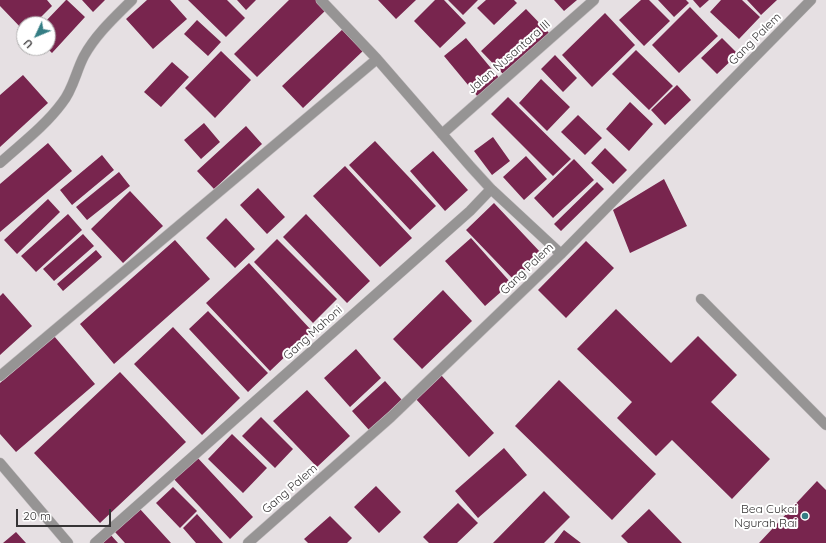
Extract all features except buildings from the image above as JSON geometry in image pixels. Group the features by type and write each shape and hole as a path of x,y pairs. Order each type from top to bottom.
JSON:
{"street":[{"path":"0,163 45,123 63,102 84,56 93,42 132,0"},
{"path":"321,0 378,59 491,189 561,254"},
{"name":"Jalan Nusantara III","path":"442,134 594,0"},
{"name":"Gang Palem","path":"248,543 391,417 561,254 811,0"},
{"path":"0,376 378,59"},
{"name":"Gang Mahoni","path":"95,543 470,211 491,189"},
{"path":"701,299 826,425"},
{"path":"0,463 68,543"}],"place":[{"name":"Bea Cukai Ngurah Rai","path":"805,516"}]}
